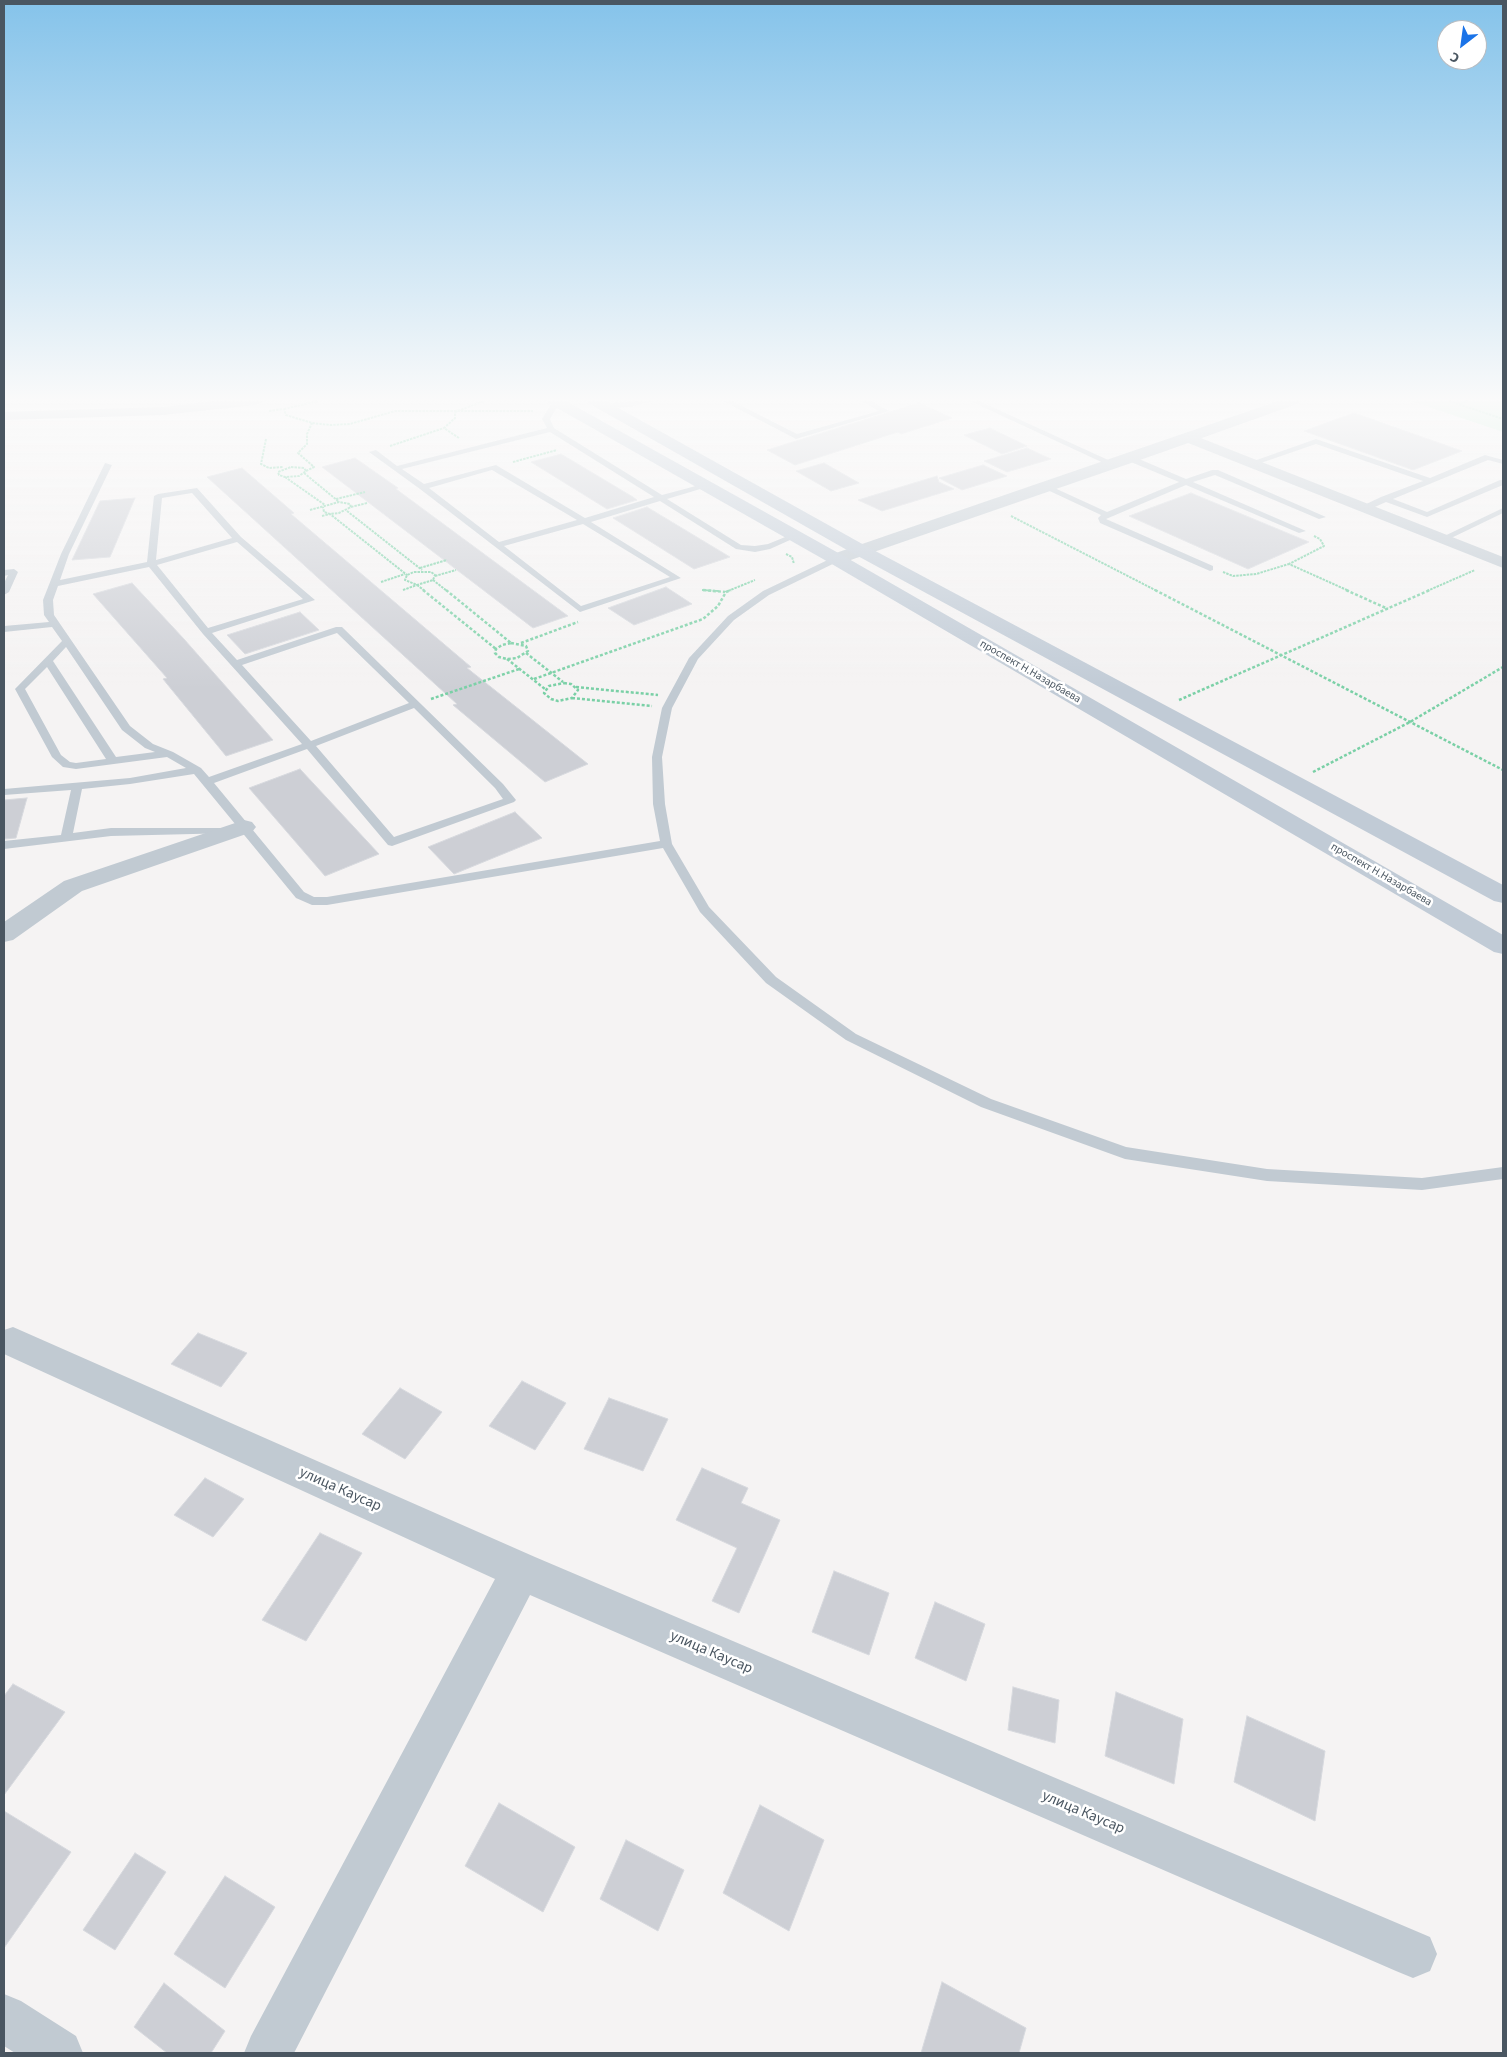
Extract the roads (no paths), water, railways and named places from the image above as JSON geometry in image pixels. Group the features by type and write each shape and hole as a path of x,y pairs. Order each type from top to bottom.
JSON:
{"main road":[{"name":"проспект Н.Назарбаева","path":"726,497 836,559 1503,946"},
{"name":"проспект Н.Назарбаева","path":"766,497 860,550 1503,895"}],"street":[{"path":"836,559 1016,497"},
{"path":"1337,497 1500,562"},
{"path":"4,934 73,886 237,829"},
{"name":"улица Каусар","path":"13,1342 521,1571 1413,1954"},
{"path":"268,2053 521,1571"},
{"path":"4,2018 59,2053"}],"lane":[{"path":"93,497 65,554 48,600 49,615 126,728 150,746 169,754 197,770 207,782 237,829 300,895 312,901 327,901 666,844"},
{"path":"158,497 151,564 206,632 309,745 392,842 510,800 499,786 339,630 236,664"},
{"path":"200,497 238,539 310,600 206,632"},
{"path":"436,497 591,618"},
{"path":"544,497 677,578 580,609"},
{"path":"497,545 664,497"},
{"path":"1067,497 1107,515"},
{"path":"1150,497 1107,515 1102,518 1103,521 1210,568"},
{"path":"1221,497 1302,531"},
{"path":"1274,497 1322,517"},
{"path":"1365,508 1389,497"},
{"path":"1384,499 1427,515 1468,497"},
{"path":"661,498 739,546 755,549 770,546 796,536"},
{"path":"1442,539 1503,510"},
{"path":"54,584 151,564 238,539"},
{"path":"836,559 766,593 731,618 694,658 667,708 657,757 659,804 666,844 704,909 770,980 851,1037 986,1103 1125,1153 1267,1175 1422,1184 1503,1173"},
{"path":"4,573 14,572 4,592"},
{"path":"4,629 54,624"},
{"path":"66,642 20,689 57,757 67,765 169,754"},
{"path":"48,660 113,761"},
{"path":"207,782 416,704"},
{"path":"4,792 130,781 197,770"},
{"path":"66,837 77,786"},
{"path":"4,844 111,832 237,829"}]}
